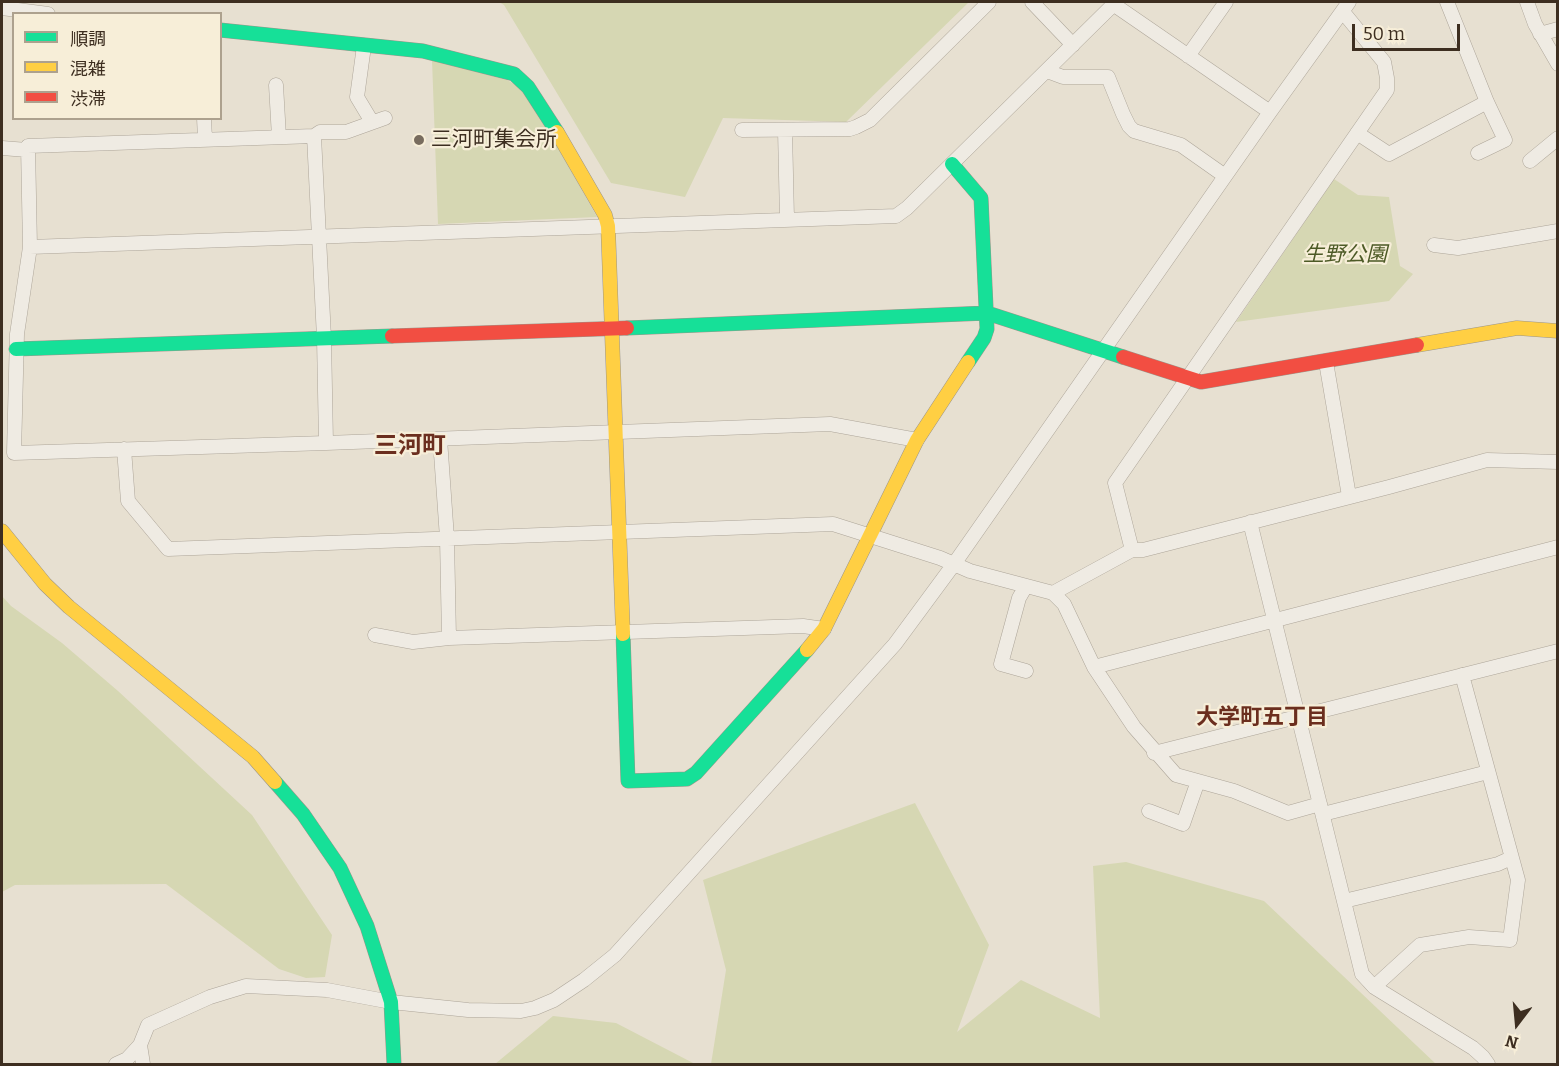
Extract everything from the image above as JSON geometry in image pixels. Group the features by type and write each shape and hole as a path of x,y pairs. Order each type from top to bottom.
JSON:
{"street":[{"path":"742,130 850,129 870,120 989,2"},
{"path":"1032,2 1073,45"},
{"path":"1188,56 1226,2"},
{"path":"1447,2 1487,102 1505,140 1478,153"},
{"path":"1527,2 1540,34 1557,64"},
{"path":"30,247 896,216 907,208 1115,3 1270,112"},
{"path":"116,1065 127,1059 140,1045 148,1025 210,997 246,986 327,990 391,1002 468,1010 521,1011 554,1000 615,955 895,644 954,564 1346,7 1384,62 1387,90 1115,483 1132,550"},
{"path":"2,8 33,12"},
{"path":"1540,34 1557,29"},
{"path":"222,30 423,51 514,74 528,87 544,110 605,215 608,226 628,781 687,779 696,773 824,629 917,440 979,347 987,329 981,198 952,164"},
{"path":"364,46 357,97 379,120 346,132 320,132 314,136 28,146 30,247 16,349 14,453 830,424 917,440"},
{"path":"1047,71 1063,77 1108,77 1123,114 1134,131 1181,145 1225,176"},
{"path":"276,85 279,137"},
{"path":"1357,133 1389,154 1487,102"},
{"path":"204,120 206,139"},
{"path":"784,130 787,219"},
{"path":"314,136 324,338 326,443"},
{"path":"1530,161 1557,138"},
{"path":"2,148 27,150"},
{"path":"1434,245 1458,248 1557,231"},
{"path":"16,349 611,329 987,313 1201,382 1517,328 1557,331"},
{"path":"1326,362 1349,496"},
{"path":"440,439 447,538 448,638"},
{"path":"124,449 128,501 168,549 833,524 970,571 1053,593 1064,604 1094,667 1134,727 1176,776 1234,791 1288,813 1321,809 1488,772"},
{"path":"1053,593 1132,550 1143,550 1487,460 1557,462"},
{"path":"1250,522 1362,974 1374,987 1454,1036 1483,1057 1488,1065"},
{"path":"2,531 45,584 69,607 253,757 290,797 322,840 355,897 367,926 391,1002 394,1065"},
{"path":"1094,667 1557,547"},
{"path":"1026,586 1019,598 1001,664 1026,671"},
{"path":"375,635 413,642 448,638 803,626 824,629"},
{"path":"1154,753 1557,651"},
{"path":"1374,987 1420,945 1469,937 1510,940 1518,880 1462,675"},
{"path":"1149,811 1183,824 1198,782"},
{"path":"1344,901 1498,864 1511,858"},
{"path":"140,1045 143,1065"}],"green space":[{"path":"499,2 969,2 846,122 723,118 685,197 611,183 504,5"},
{"path":"432,60 507,80 526,91 597,217 438,224"},
{"name":"生野公園","path":"1334,179 1358,195 1389,197 1400,266 1413,274 1389,301 1236,322"},
{"path":"2,596 11,606 62,643 118,691 252,815 332,935 325,977 306,978 279,969 166,884 15,885 2,892"},
{"path":"915,803 989,945 957,1032 1021,980 1100,1018 1093,866 1126,862 1264,901 1436,1064 711,1064 726,970 703,880"},
{"path":"553,1016 616,1023 695,1064 495,1064"}],"traffic: fast":[{"path":"222,30 423,51 514,74 528,87 557,132"},
{"path":"952,164 981,198 987,329 984,338 968,362"},
{"path":"627,328 987,313 1123,357"},
{"path":"16,349 392,336"},
{"path":"623,634 628,781 687,779 696,773 807,650"},
{"path":"275,782 303,814 340,868 367,926 391,1002 394,1064"}],"traffic: slow":[{"path":"557,132 605,215 608,226 623,634"},
{"path":"1417,345 1517,328 1558,331"},
{"path":"807,650 824,629 917,440 968,362"},
{"path":"2,531 45,584 69,607 253,757 275,782"}],"traffic: jam":[{"path":"392,336 627,328"},
{"path":"1123,357 1201,382 1417,345"}],"place":[{"name":"三河町集会所","path":"419,140"}],"district":[{"name":"三河町","path":"410,446"},
{"name":"大学町五丁目","path":"1262,718"}]}
